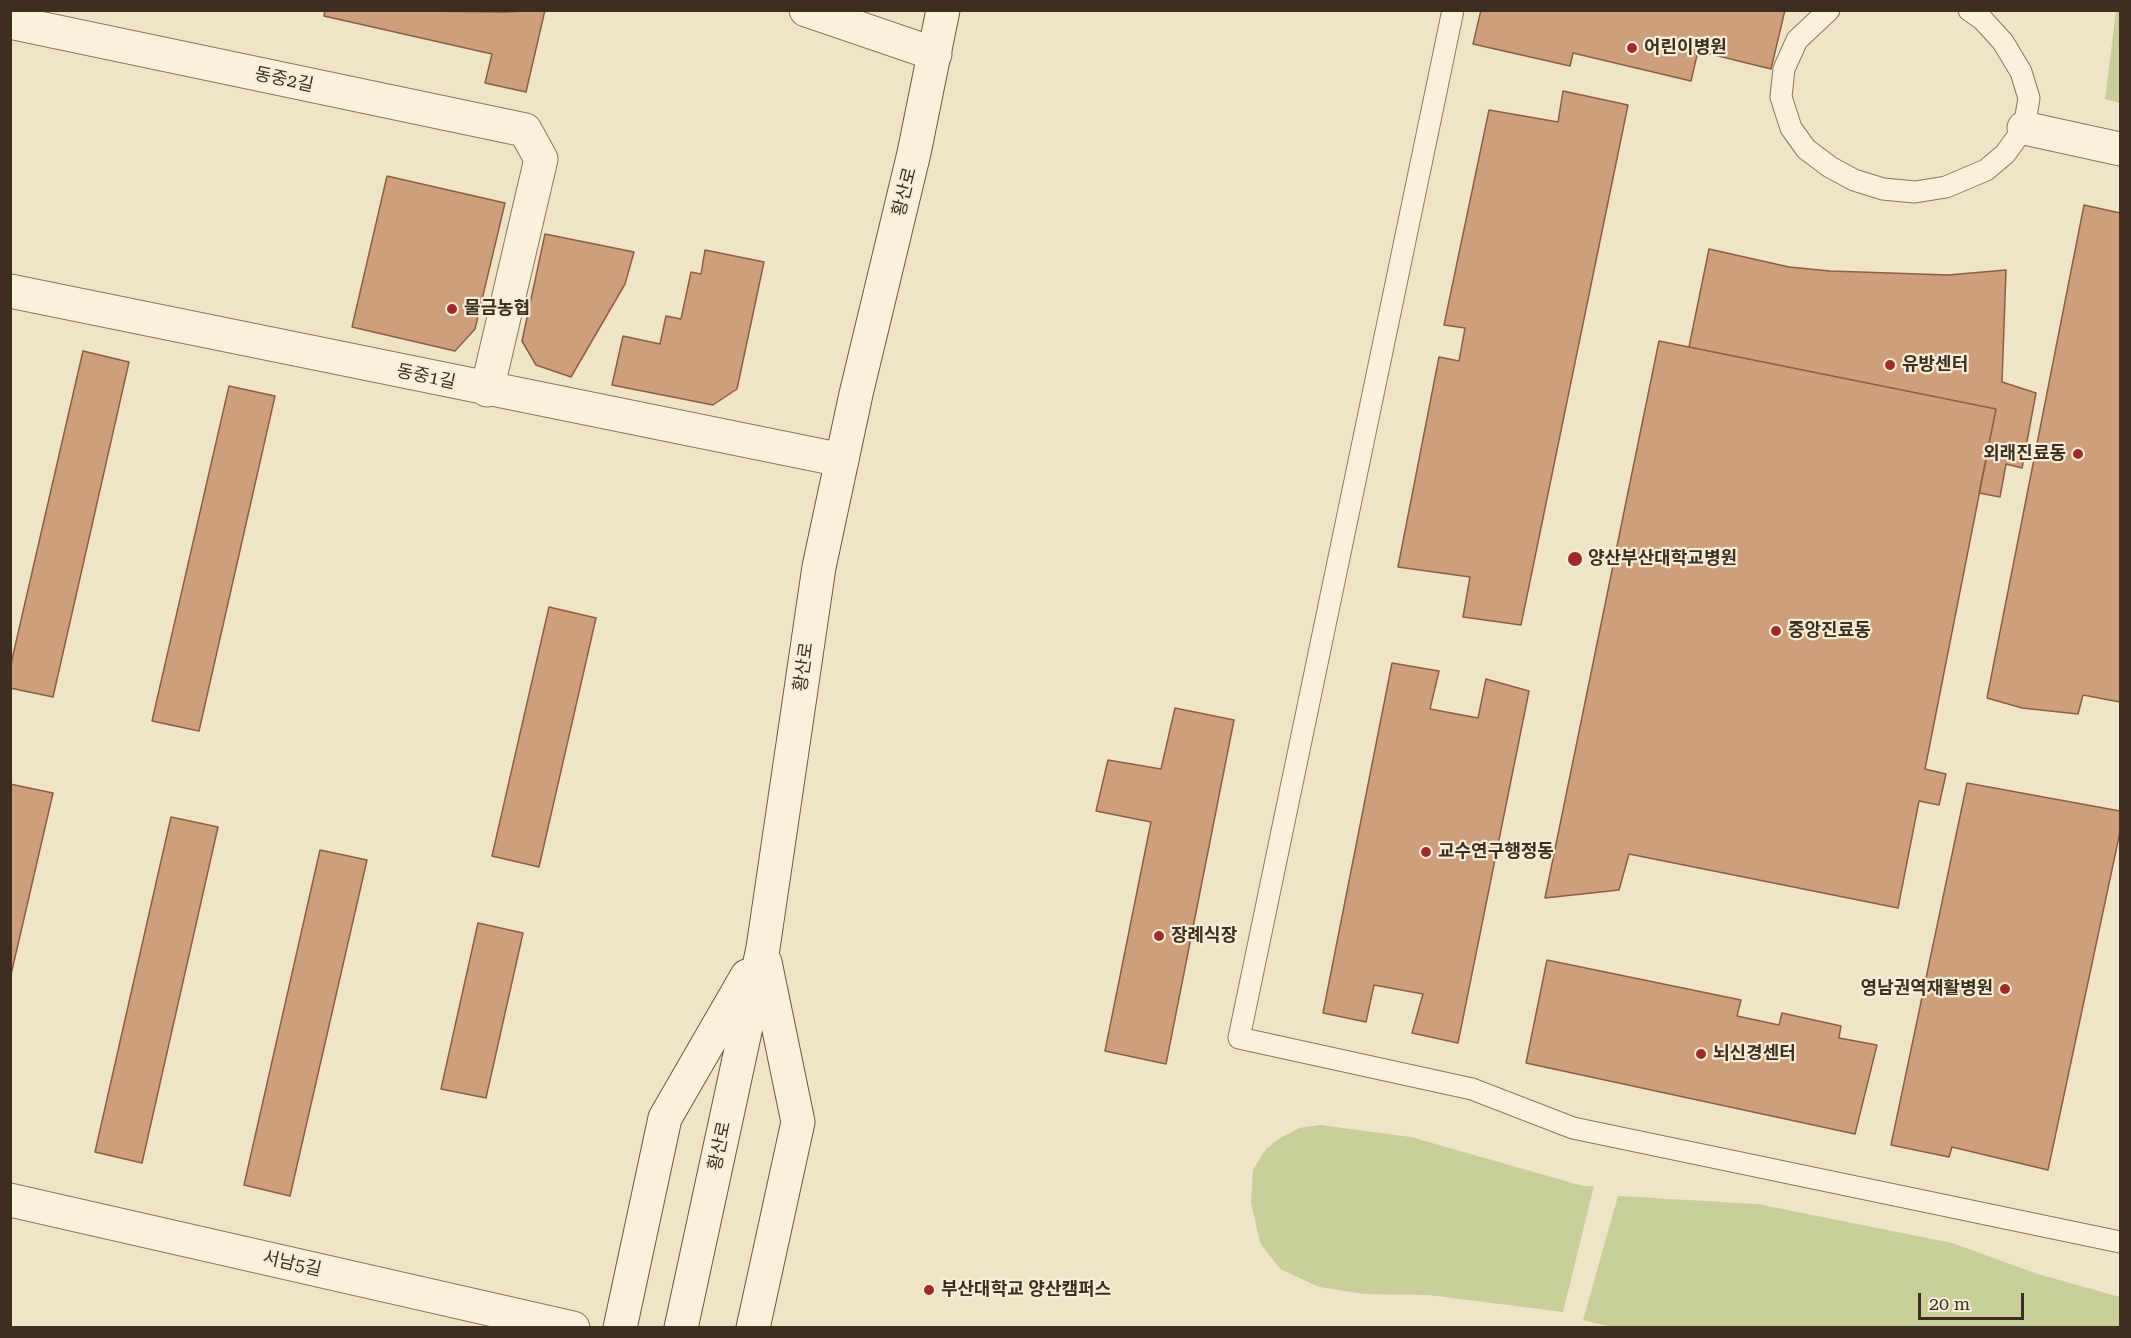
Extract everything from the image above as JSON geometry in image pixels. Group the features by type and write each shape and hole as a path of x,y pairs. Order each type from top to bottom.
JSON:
{"street":[{"path":"806,10 934,54"},
{"name":"황산로","path":"681,1328 763,948 819,567 914,153 943,10"},
{"name":"동중2길","path":"26,20 525,130 541,159 487,390"},
{"path":"2024,129 2121,149"},
{"name":"동중1길","path":"10,291 487,390 842,460"},
{"path":"620,1328 665,1118 763,948"},
{"path":"753,1328 798,1122 763,948"},
{"name":"서남5길","path":"10,1200 573,1328"}],"lane":[{"path":"1453,10 1239,1038 1472,1089 1573,1128 2121,1242"},
{"path":"1829,10 1812,24 1789,53 1784,69 1781,97 1796,135 1806,149 1830,167 1854,180 1884,189 1915,192 1946,187 1986,170 2005,154 2024,129 2029,98 2021,72 2003,42 1976,13"}],"green space":[{"path":"2116,11 2120,11 2120,103 2105,99"},
{"path":"1320,1125 1411,1137 1583,1186 1594,1186 1563,1312 1428,1295 1364,1294 1319,1287 1280,1269 1260,1243 1251,1202 1253,1170 1266,1149 1280,1138 1299,1128"},
{"path":"1618,1196 1758,1204 1952,1243 2038,1274 2120,1297 2120,1327 1615,1328 1583,1320"}],"building":[{"path":"325,10 505,12 545,10 526,92 485,83 492,54 324,16"},
{"name":"어린이병원","path":"1481,10 1785,10 1771,69 1698,51 1691,81 1573,53 1570,66 1473,44"},
{"name":"양산부산대학교병원","path":"1563,91 1628,105 1521,625 1463,617 1470,577 1398,567 1439,357 1459,361 1465,328 1444,325 1489,110 1558,122"},
{"path":"387,176 505,203 475,329 455,351 352,327"},
{"name":"외래진료동","path":"2084,205 2120,213 2120,702 2083,695 2078,714 2022,708 1987,698"},
{"path":"545,234 634,252 625,284 571,377 536,365 522,341"},
{"name":"유방센터","path":"1709,249 1789,267 1830,271 1948,275 2006,270 2002,382 2036,393 2022,468 2006,464 2000,497 1979,493 1996,409 1689,347"},
{"path":"705,250 764,262 737,389 713,405 612,385 623,336 660,344 666,316 681,319 691,272 701,274"},
{"name":"중앙진료동","path":"1659,341 1996,409 1925,769 1946,774 1939,805 1919,801 1898,908 1629,854 1619,890 1545,898"},
{"path":"83,351 129,362 53,697 10,688 10,668"},
{"path":"229,386 275,396 199,731 152,721"},
{"path":"549,607 596,618 539,867 492,856"},
{"name":"교수연구행정동","path":"1392,663 1439,671 1430,709 1478,718 1486,679 1529,691 1458,1043 1412,1033 1423,994 1374,985 1366,1022 1323,1013"},
{"name":"장례식장","path":"1175,708 1234,720 1166,1064 1105,1051 1151,822 1096,811 1108,760 1161,769"},
{"name":"영남권역재활병원","path":"1967,783 2120,811 2120,832 2048,1170 1952,1147 1949,1157 1891,1145"},
{"path":"10,784 53,793 10,979"},
{"path":"171,817 218,827 142,1163 95,1152"},
{"path":"320,850 367,860 290,1196 244,1185"},
{"path":"478,923 523,933 486,1098 441,1089"},
{"name":"뇌신경센터","path":"1547,960 1741,1000 1737,1016 1779,1025 1782,1013 1841,1026 1839,1038 1877,1045 1855,1134 1526,1063"}],"place":[{"name":"어린이병원","path":"1632,48"},
{"name":"물금농협","path":"452,309"},
{"name":"유방센터","path":"1890,365"},
{"name":"외래진료동","path":"2078,454"},
{"name":"양산부산대학교병원","path":"1575,559"},
{"name":"중앙진료동","path":"1776,631"},
{"name":"교수연구행정동","path":"1426,852"},
{"name":"장례식장","path":"1159,936"},
{"name":"영남권역재활병원","path":"2005,989"},
{"name":"뇌신경센터","path":"1701,1054"},
{"name":"부산대학교 양산캠퍼스","path":"929,1290"}]}
